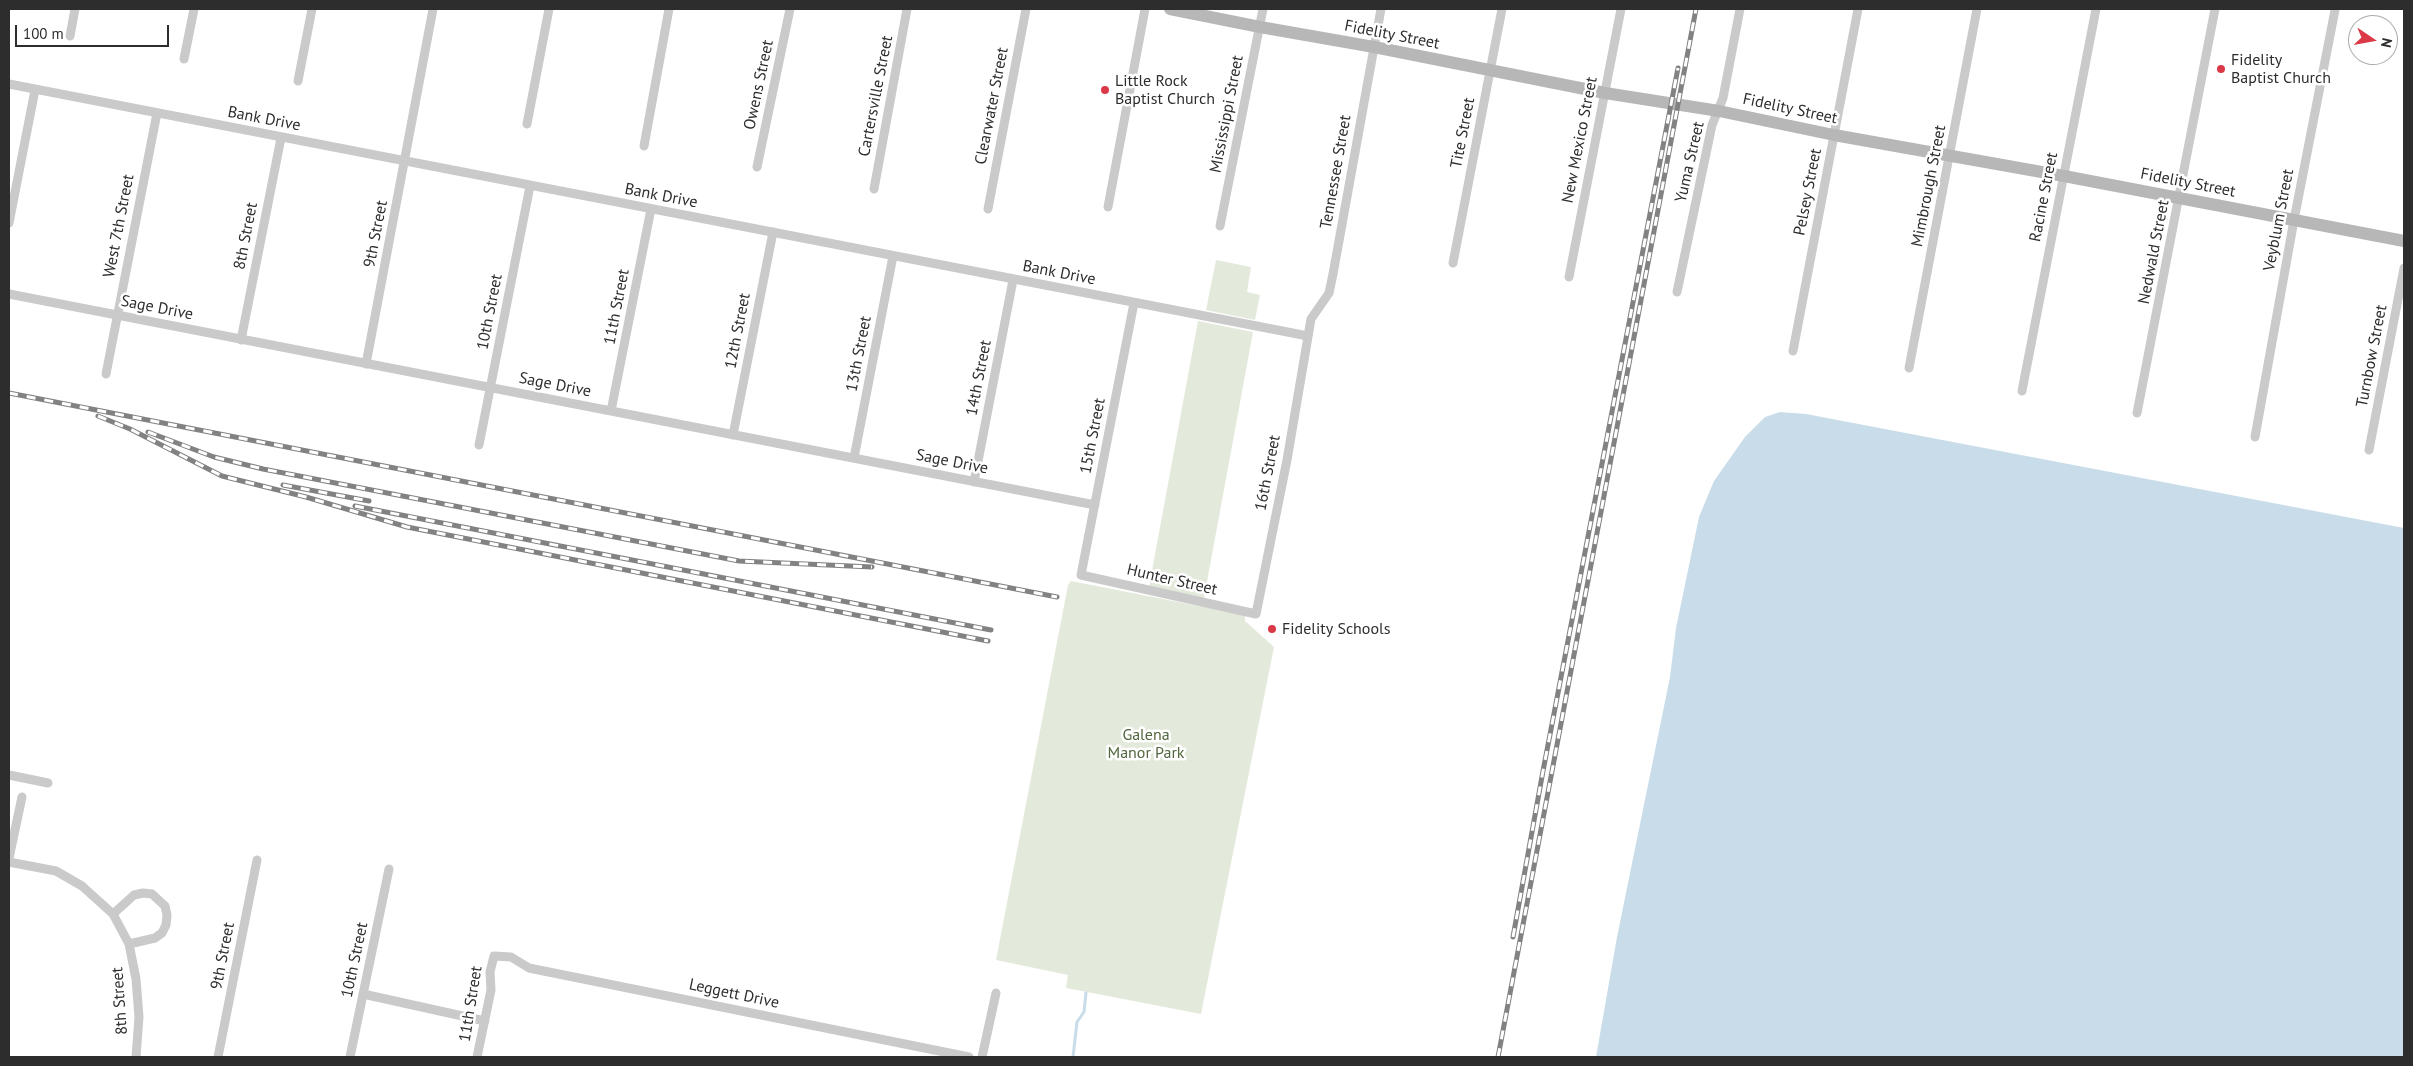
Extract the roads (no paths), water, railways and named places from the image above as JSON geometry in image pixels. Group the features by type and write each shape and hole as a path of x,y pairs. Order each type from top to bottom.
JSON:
{"main road":[{"name":"Fidelity Street","path":"1170,9 1374,47 1605,94 1719,111 1834,135 2064,176 2404,241"}],"street":[{"path":"70,36 75,9"},
{"path":"184,60 194,9"},
{"path":"298,82 312,9"},
{"name":"9th Street","path":"366,364 406,161 433,9"},
{"path":"527,124 549,9"},
{"path":"644,146 669,9"},
{"name":"Owens Street","path":"757,167 790,9"},
{"name":"Cartersville Street","path":"874,189 908,9"},
{"name":"Clearwater Street","path":"988,209 1026,9"},
{"path":"1108,207 1145,9"},
{"name":"Mississippi Street","path":"1220,226 1263,9"},
{"name":"Tennessee Street","path":"1308,336 1311,319 1329,292 1381,9"},
{"name":"Tite Street","path":"1453,264 1502,9"},
{"name":"New Mexico Street","path":"1569,278 1621,9"},
{"name":"Yuma Street","path":"1677,292 1712,125 1719,111 1740,9"},
{"name":"Pelsey Street","path":"1793,351 1858,9"},
{"name":"Mimbrough Street","path":"1909,368 1978,9"},
{"name":"Racine Street","path":"2022,391 2096,9"},
{"name":"Nedwald Street","path":"2137,413 2180,199 2215,9"},
{"name":"Veyblum Street","path":"2255,437 2294,220 2335,10"},
{"name":"Bank Drive","path":"9,84 1308,336"},
{"path":"9,223 35,90"},
{"name":"West 7th Street","path":"106,374 157,113"},
{"name":"8th Street","path":"241,340 281,138"},
{"name":"10th Street","path":"479,445 530,186"},
{"name":"11th Street","path":"612,411 651,209"},
{"name":"12th Street","path":"732,435 773,232"},
{"name":"13th Street","path":"854,458 893,256"},
{"name":"Turnbow Street","path":"2369,450 2404,268"},
{"name":"14th Street","path":"974,482 1013,280"},
{"name":"Sage Drive","path":"9,294 1095,506"},
{"name":"15th Street","path":"1081,575 1134,303"},
{"name":"16th Street","path":"1256,614 1287,460 1308,336"},
{"name":"Hunter Street","path":"1081,575 1256,614"},
{"path":"9,775 48,783"},
{"path":"22,797 9,860 56,871 82,886 113,914"},
{"name":"9th Street","path":"218,1057 257,860"},
{"name":"10th Street","path":"350,1057 389,869"},
{"name":"8th Street","path":"129,944 155,938 162,933 166,925 168,915 164,906 152,894 134,895 113,914 129,944 136,978 139,1016 136,1057"},
{"name":"11th Street","path":"477,1057 491,990 490,972 494,956"},
{"name":"Leggett Drive","path":"494,956 511,957 529,968 969,1057"},
{"path":"982,1057 996,993"},
{"path":"363,994 485,1021"}],"water":[{"path":"1780,412 1806,414 2404,528 2404,1057 1596,1057 1617,937 1670,677 1676,628 1699,517 1714,481 1745,437 1765,417"}],"waterway":[{"path":"1073,1057 1077,1022 1084,1012 1086,993"}],"railway":[{"path":"1498,1057 1696,9"},
{"path":"1513,937 1678,68"},
{"path":"9,393 1057,597"},
{"path":"98,416 130,429 222,476 306,497 407,527 988,641"},
{"path":"148,432 214,457 263,469 739,561 872,567"},
{"path":"283,485 369,501"},
{"path":"355,506 991,630"}],"place":[{"name":"Fidelity Baptist Church","path":"2221,69"},
{"name":"Little Rock Baptist Church","path":"1105,90"},
{"name":"Fidelity Schools","path":"1272,629"}],"park label":[{"name":"Galena Manor Park","path":"1146,744"}]}
